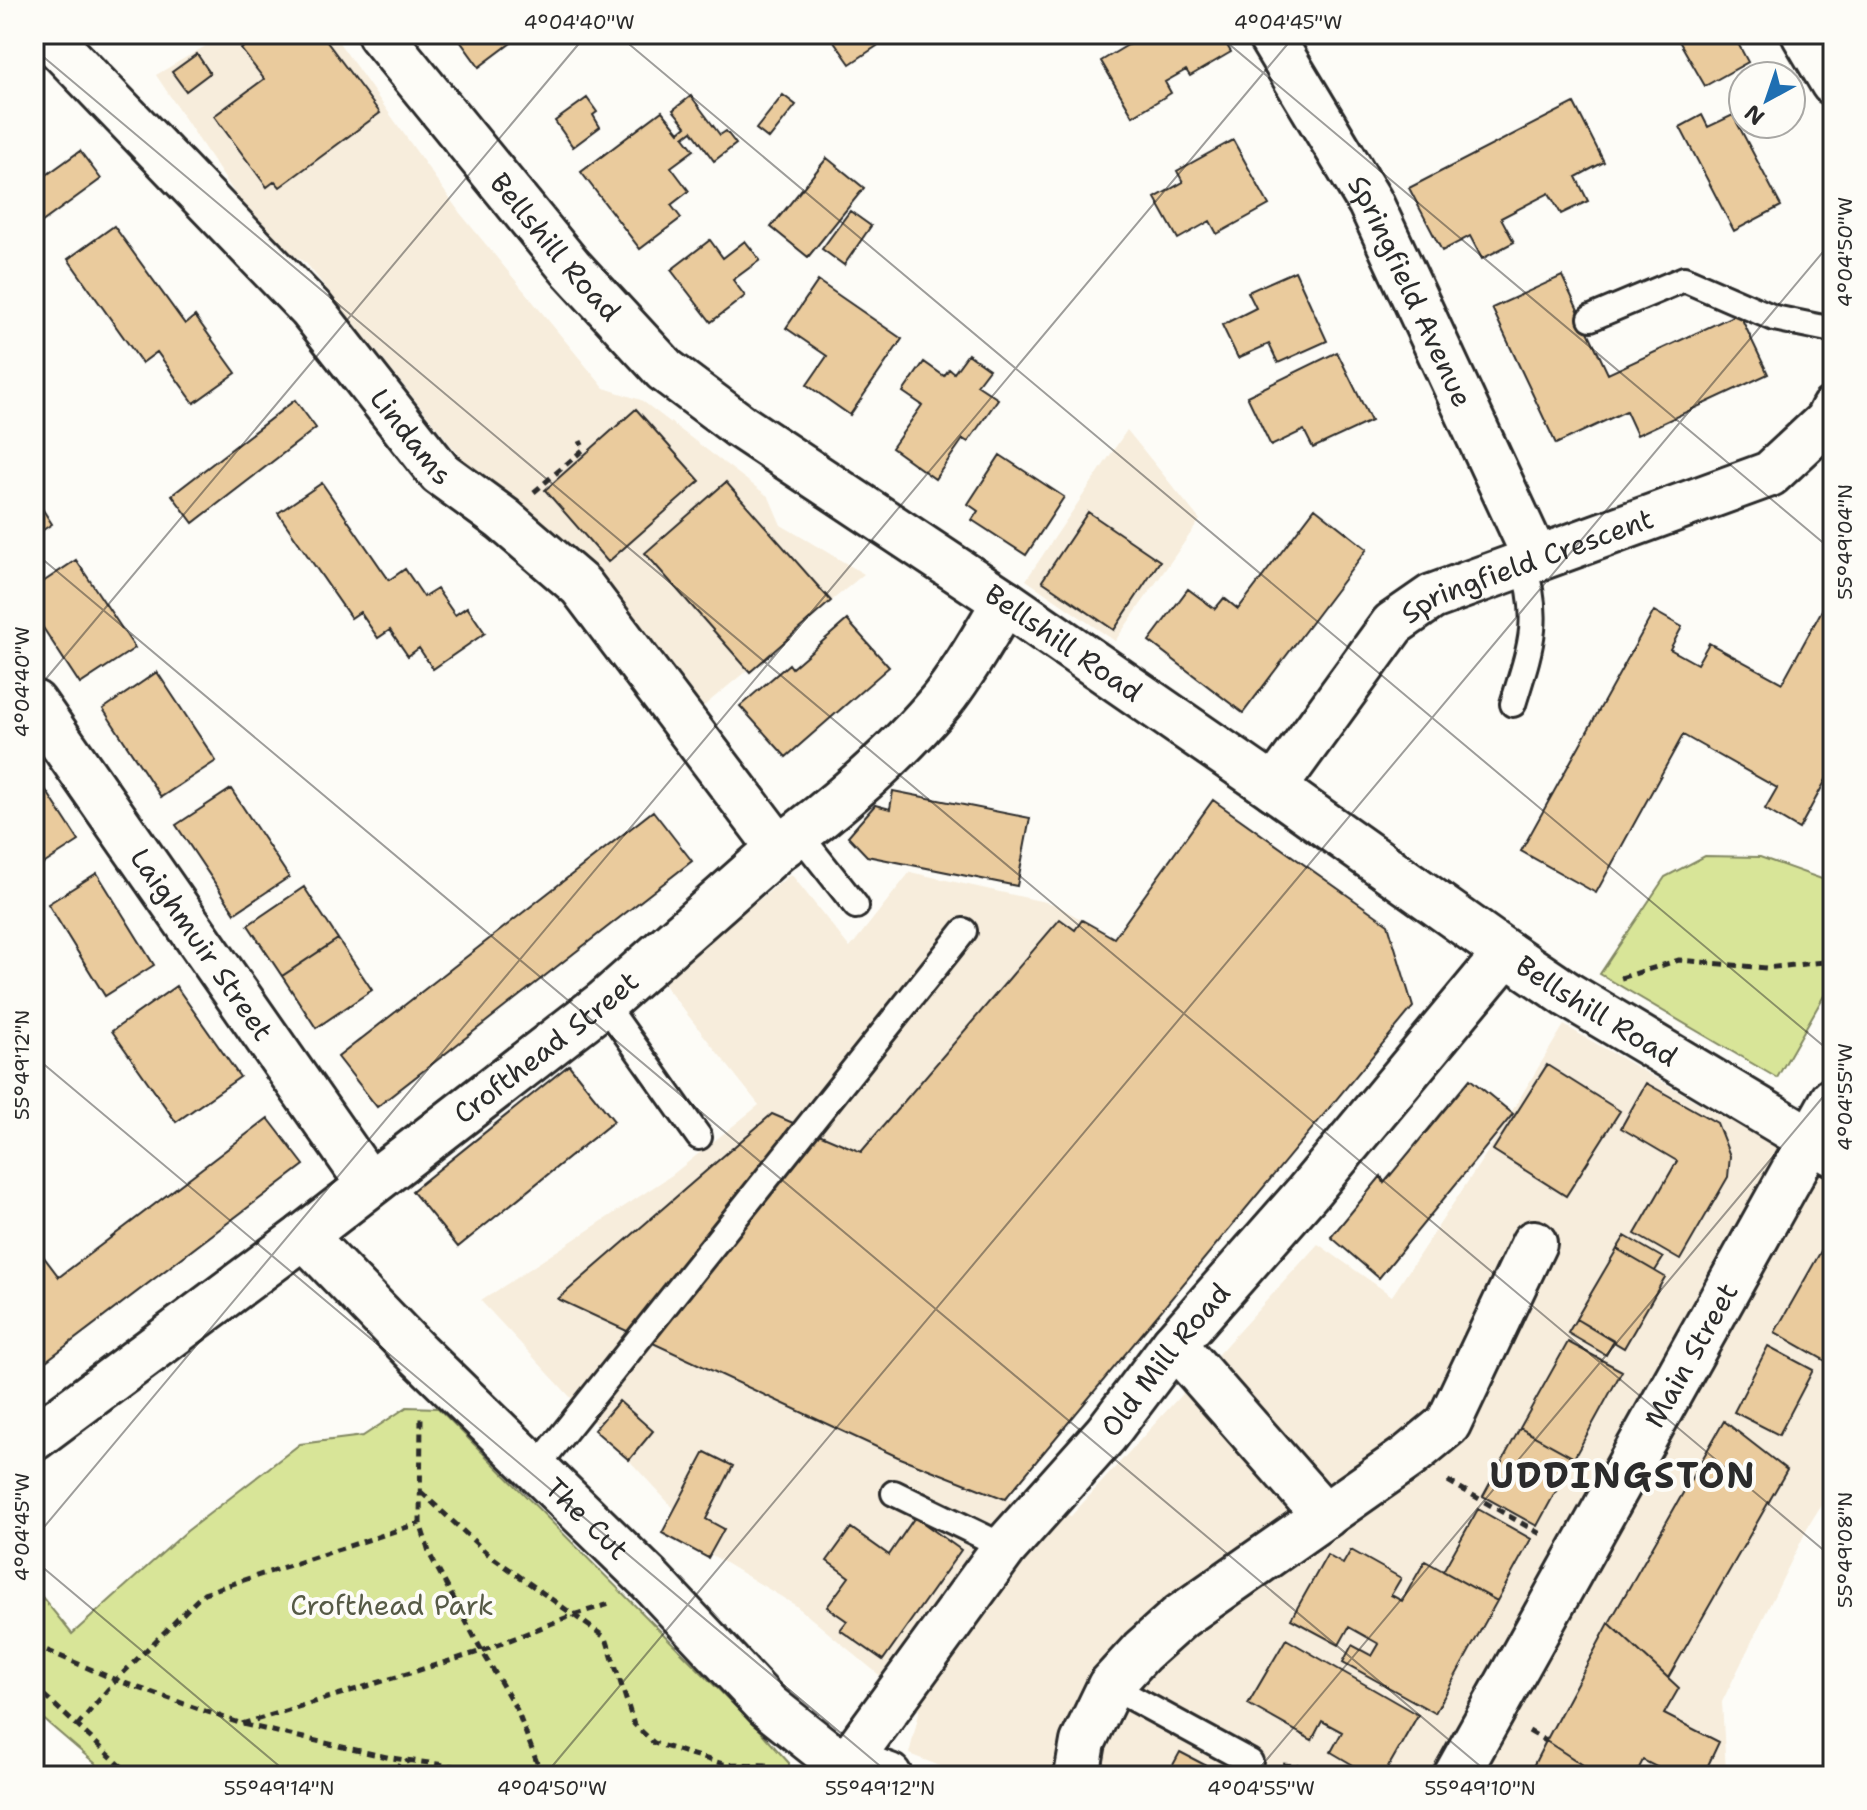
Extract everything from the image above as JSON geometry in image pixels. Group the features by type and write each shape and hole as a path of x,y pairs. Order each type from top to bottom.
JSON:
{"street":[{"name":"Bellshill Road","path":"380,34 570,267 665,370 740,426 1005,602 1568,995 1822,1146"},
{"name":"Springfield Avenue","path":"1269,34 1370,202 1529,561"},
{"path":"1804,34 1833,83"},
{"name":"Lindams","path":"44,48 311,309 440,473 503,519 581,586 789,841"},
{"name":"Springfield Crescent","path":"1274,788 1393,624 1432,597 1770,474 1827,421 1833,409"},
{"name":"Crofthead Street","path":"34,1438 304,1236 604,1003 903,744 944,697 1005,602"},
{"name":"Laighmuir Street","path":"34,703 369,1184"},
{"name":"Old Mill Road","path":"843,1769 1005,1547 1106,1434 1174,1344 1307,1193 1506,953"},
{"name":"Main Street","path":"1456,1776 1579,1556 1822,1146 1833,1100"},
{"name":"The Cut","path":"304,1236 436,1371 649,1579 768,1706 843,1769 889,1776"},
{"path":"1077,1776 1083,1742 1110,1686 1142,1651 1180,1617 1408,1457 1448,1424 1534,1243"},
{"path":"1174,1344 1325,1516"}],"lane":[{"path":"1591,318 1684,279 1774,318 1833,330"},
{"path":"1513,704 1532,630 1534,606 1529,561"},
{"path":"789,841 856,906"},
{"path":"535,1469 964,931"},
{"path":"604,1003 699,1137"},
{"path":"894,1493 1005,1547"},
{"path":"1110,1686 1250,1762"}],"path":[{"path":"503,519 584,449 580,441"},
{"path":"1568,995 1679,960 1766,968 1833,961"},
{"path":"436,1371 421,1408 420,1523 430,1555 517,1710 542,1776"},
{"path":"1408,1457 1579,1556"},
{"path":"420,1492 488,1554 606,1638 634,1724 654,1743 723,1764 781,1765"},
{"path":"77,1726 116,1680 204,1593 420,1523"},
{"path":"242,1724 482,1651 573,1615 610,1605 649,1579"},
{"path":"34,1645 116,1680 242,1724 408,1761 528,1776"},
{"path":"34,1686 132,1776"},
{"path":"381,1776 408,1761"},
{"path":"1250,1762 1303,1767 1324,1776"}],"shaded area":[{"path":"226,34 333,34 460,213 604,388 641,400 769,497 781,525 864,574 694,714 470,469 306,263 263,236 156,75"},
{"path":"1127,430 1200,520 1115,641 1026,580"},
{"path":"1213,800 1388,924 1413,1007 1006,1499 1071,1516 1318,1244 1392,1296 1486,1154 1564,1025 1718,1114 1833,1131 1833,1486 1809,1525 1722,1702 1726,1772 1723,1776 966,1776 909,1754 920,1709 795,1605 669,1529 678,1513 481,1301 672,1175 759,1105 660,980 791,874 850,948 910,872 1054,904 1114,938"}],"green space":[{"path":"1705,856 1760,857 1833,883 1833,980 1777,1078 1600,974 1665,877"},
{"name":"Crofthead Park","path":"407,1407 438,1408 761,1732 789,1763 789,1776 110,1776 34,1711 34,1587 72,1634 187,1531 300,1444 363,1436"}],"building":[{"path":"262,34 321,34 380,113 280,187 275,181 267,187 214,116 264,79 241,49"},
{"path":"455,34 523,34 479,67"},
{"path":"829,34 895,34 850,64"},
{"path":"1125,34 1220,34 1231,52 1190,76 1186,70 1165,82 1171,93 1133,116 1101,61 1131,43"},
{"path":"1675,34 1733,34 1747,60 1727,60 1727,74 1705,86"},
{"path":"197,54 210,73 186,91 172,72"},
{"path":"783,95 796,105 769,139 756,129"},
{"path":"691,96 720,135 726,131 736,144 714,161 692,131 684,137 694,150 671,167 689,191 671,205 681,218 640,249 581,172 662,111 679,132 686,126 673,110"},
{"path":"587,98 597,112 593,115 600,127 573,147 555,121"},
{"path":"1574,103 1604,162 1576,177 1588,201 1561,214 1549,193 1501,218 1514,242 1482,259 1470,236 1442,251 1409,188"},
{"path":"1702,115 1708,127 1727,118 1727,140 1746,140 1781,206 1734,231 1680,127"},
{"path":"1233,140 1269,205 1217,234 1210,221 1178,239 1155,198 1183,182 1177,171"},
{"path":"80,151 101,179 34,228 34,184"},
{"path":"827,158 864,188 808,257 771,227"},
{"path":"850,211 871,226 844,265 822,249"},
{"path":"114,226 185,324 195,316 236,373 194,403 157,352 142,363 68,259"},
{"path":"710,240 723,258 745,241 760,260 733,280 745,296 711,322 671,270"},
{"path":"1295,271 1327,341 1278,363 1269,344 1238,358 1222,325 1256,308 1248,292"},
{"path":"1562,276 1608,374 1739,313 1768,374 1637,435 1626,411 1556,444 1492,308"},
{"path":"818,281 902,339 850,415 807,385 827,356 786,328"},
{"path":"1337,352 1371,421 1313,448 1304,430 1271,446 1247,396"},
{"path":"968,354 989,369 977,385 998,399 968,442 963,439 935,479 892,448 922,405 903,392 924,362 944,376 949,369 954,373"},
{"path":"295,400 316,428 193,523 172,495"},
{"path":"636,409 700,481 608,562 545,490"},
{"path":"1000,455 1064,497 1026,555 972,520 978,511 968,504"},
{"path":"726,482 831,601 750,672 645,553"},
{"path":"322,483 389,580 405,569 424,597 437,589 455,615 467,607 485,633 433,669 419,648 408,656 390,630 378,638 360,612 351,618 278,513"},
{"path":"34,496 52,524 34,536"},
{"path":"1315,508 1367,549 1243,713 1149,641 1188,589 1215,609 1224,598 1238,609"},
{"path":"1088,512 1160,561 1114,630 1042,581"},
{"path":"76,560 135,648 80,684 34,614 34,588"},
{"path":"1833,590 1833,767 1799,829 1765,809 1777,788 1683,735 1596,893 1521,851 1654,611 1682,627 1670,649 1697,664 1709,643 1782,683"},
{"path":"847,620 889,667 786,757 740,706 789,664 792,668"},
{"path":"157,672 216,761 161,797 103,709"},
{"path":"34,772 79,841 34,870"},
{"path":"231,789 289,877 235,913 176,825"},
{"path":"893,791 1030,818 1017,886 867,856 848,836 875,805 890,809"},
{"path":"1213,800 1388,924 1413,1007 1005,1499 898,1457 558,1299 772,1114 861,1152 1060,919 1075,930 1082,920 1114,938"},
{"path":"653,811 692,861 377,1107 338,1057"},
{"path":"97,873 154,965 105,996 48,904"},
{"path":"304,887 338,939 282,976 248,925"},
{"path":"338,939 372,990 316,1028 282,976"},
{"path":"176,986 240,1077 176,1122 112,1031"},
{"path":"569,1065 614,1121 458,1247 412,1191"},
{"path":"1547,1065 1620,1111 1566,1196 1493,1150"},
{"path":"1470,1079 1513,1114 1379,1278 1331,1237 1381,1176 1384,1183"},
{"path":"1646,1083 1717,1123 1730,1156 1728,1177 1680,1260 1635,1234 1677,1161 1621,1128"},
{"path":"268,1118 304,1165 38,1367 34,1362 34,1244 59,1277"},
{"path":"1833,1230 1833,1348 1826,1361 1775,1332"},
{"path":"1625,1236 1663,1258 1655,1271 1617,1249"},
{"path":"1617,1249 1665,1277 1624,1348 1576,1319"},
{"path":"1576,1319 1614,1341 1606,1355 1568,1333"},
{"path":"1568,1342 1622,1371 1574,1458 1520,1428"},
{"path":"1768,1346 1813,1370 1779,1435 1734,1412"},
{"path":"619,1401 653,1431 629,1460 594,1430"},
{"path":"1724,1421 1787,1470 1668,1678 1609,1623"},
{"path":"1520,1428 1574,1458 1537,1526 1483,1496"},
{"path":"705,1452 733,1466 706,1519 724,1529 708,1558 662,1533"},
{"path":"1478,1509 1531,1539 1497,1601 1443,1571"},
{"path":"915,1517 961,1550 883,1660 840,1630 847,1621 827,1607 849,1577 827,1561 851,1528 889,1555"},
{"path":"1351,1550 1401,1578 1391,1595 1402,1601 1425,1561 1497,1601 1435,1713 1343,1662 1352,1645 1372,1656 1379,1644 1349,1627 1339,1645 1291,1619 1327,1555 1343,1564"},
{"path":"1609,1623 1679,1688 1664,1714 1719,1742 1703,1776 1674,1776 1643,1760 1635,1776 1600,1776 1546,1741"},
{"path":"1286,1639 1418,1715 1383,1776 1372,1776 1331,1752 1342,1732 1322,1721 1312,1740 1248,1704"},
{"path":"1546,1741 1600,1776 1528,1776"},
{"path":"1180,1752 1226,1776 1167,1776"}],"district":[{"name":"UDDINGSTON","path":"1623,1475"}]}
